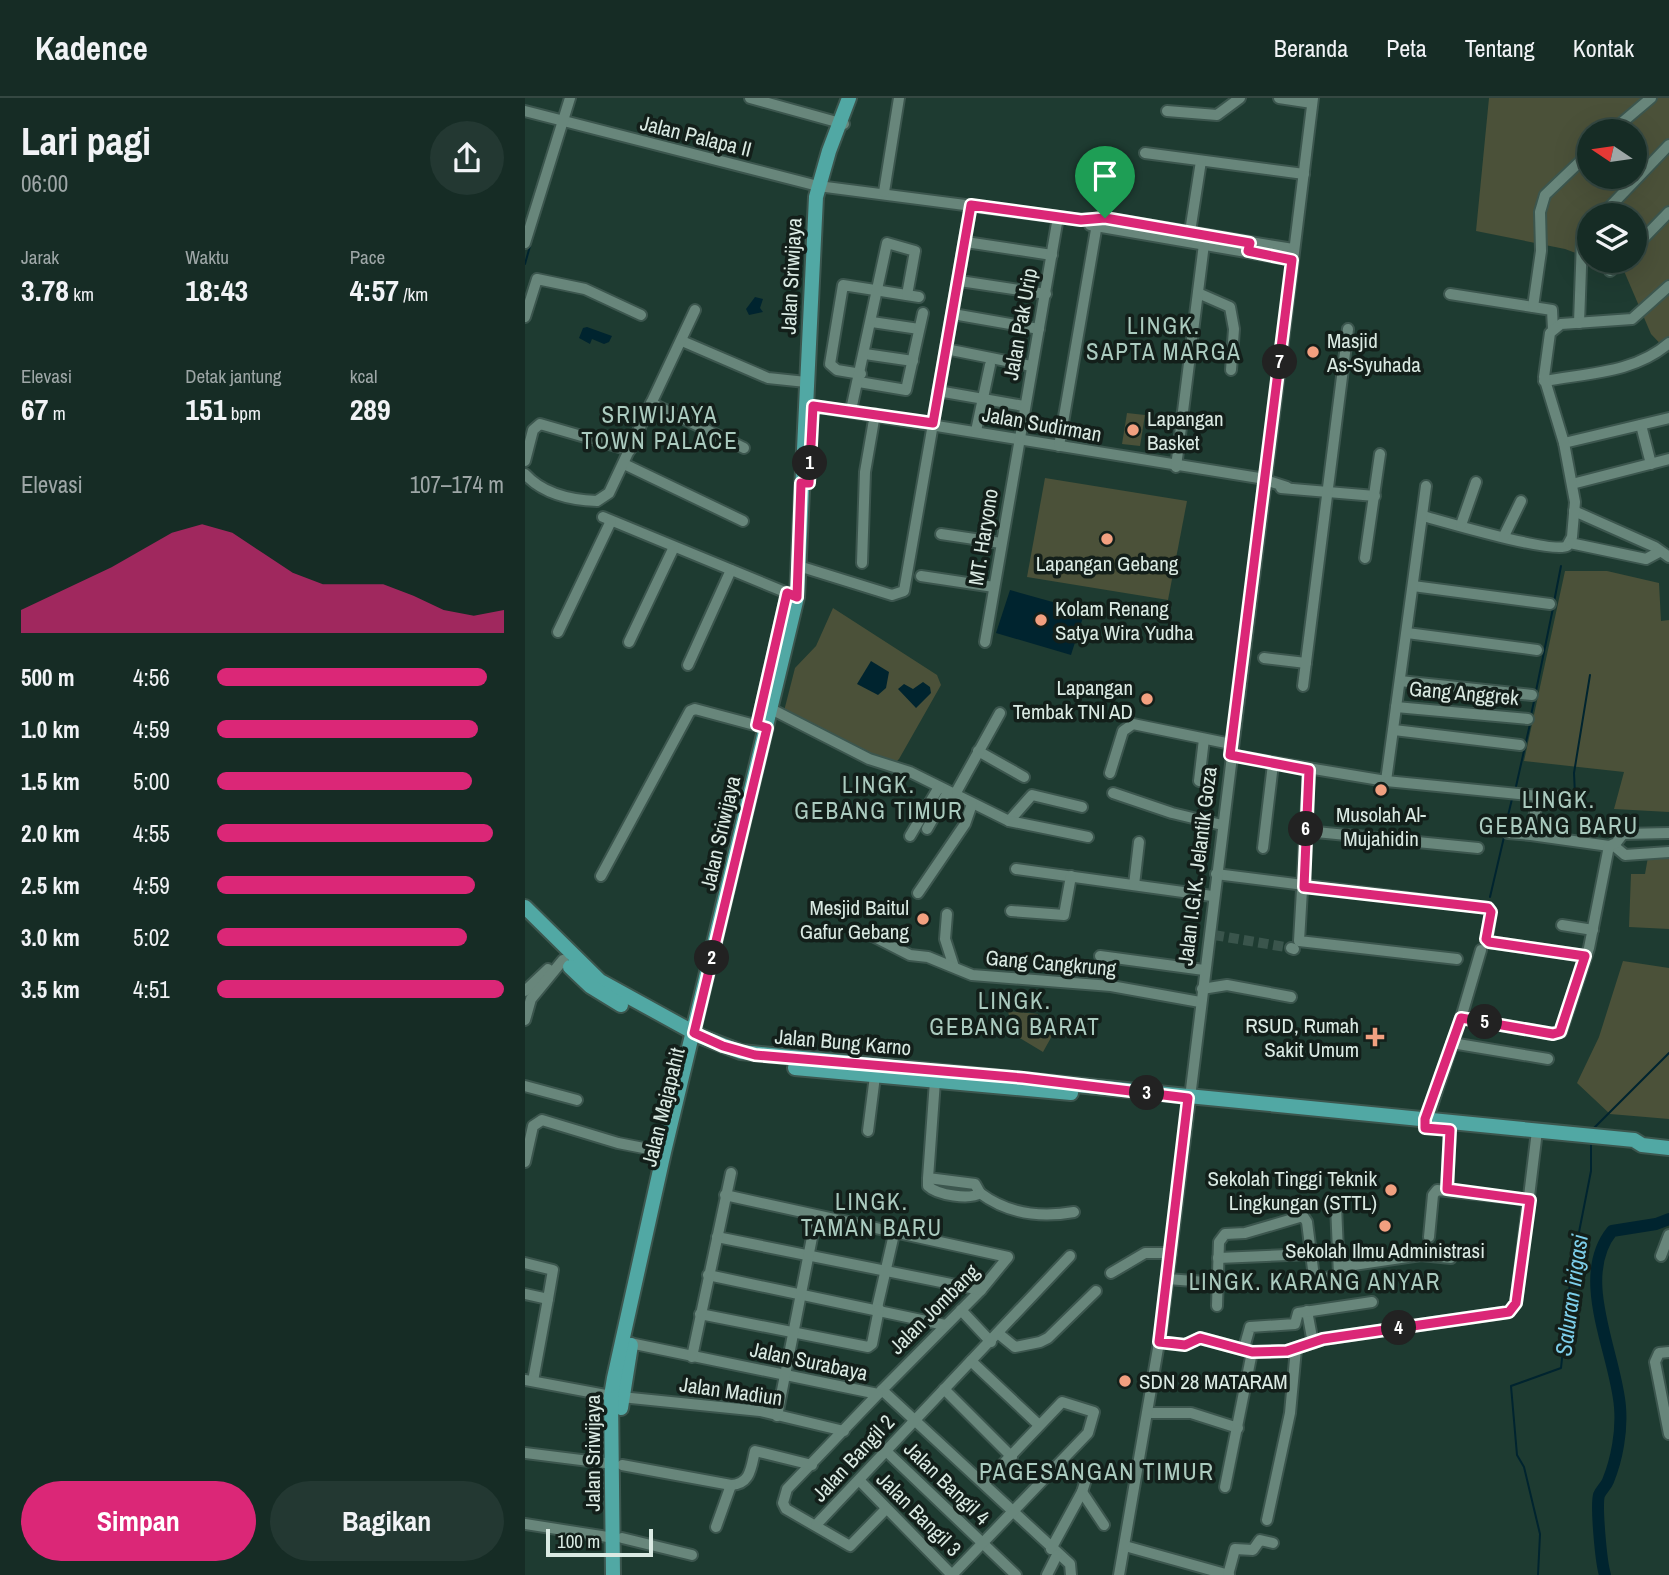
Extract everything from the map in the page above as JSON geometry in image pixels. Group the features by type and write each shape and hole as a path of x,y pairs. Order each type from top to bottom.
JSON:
{"main road":[{"path":"775,712 803,613 805,483 813,406 822,186 849,98"},
{"name":"Jalan Sriwijaya","path":"613,1575 618,1538 616,1396 654,1217 664,1152 697,1040 765,732 775,712 805,483 806,382 822,186"},
{"path":"525,907 602,995 739,1061 850,1069 875,1076 935,1081 1011,1082 1591,1140 1635,1140 1642,1145 1669,1148"},
{"path":"525,921 559,962 587,977"},
{"name":"Jalan Majapahit","path":"654,1217 697,1040"},
{"name":"Jalan Bung Karno","path":"850,1069 1011,1082"},
{"path":"1425,1124 1450,1130 1537,1135"},
{"path":"618,1538 622,1575"}],"street":[{"path":"525,243 571,98"},
{"path":"750,98 842,120"},
{"path":"884,192 899,98"},
{"path":"1167,111 1217,115 1240,98"},
{"path":"1279,98 1313,101"},
{"path":"1626,119 1651,98"},
{"name":"Jalan I.G.K. Jelantik Goza","path":"1119,1575 1149,1413 1168,1279 1204,970 1211,935 1212,896 1313,101"},
{"name":"Jalan Palapa II","path":"525,111 822,186 1097,222"},
{"path":"1613,203 1669,145"},
{"path":"1145,153 1304,174"},
{"path":"1190,232 1201,160"},
{"path":"1533,307 1541,251 1540,212 1545,195 1577,164"},
{"path":"805,568 892,595 904,591 960,281 971,205"},
{"path":"1647,235 1669,212"},
{"name":"Jalan Pak Urip","path":"1019,438 1058,217"},
{"path":"1097,222 1190,232 1249,247 1293,254"},
{"path":"1097,222 1204,244 1249,247"},
{"path":"1059,446 1097,222"},
{"path":"966,242 1052,255"},
{"path":"851,410 860,378 872,322 877,289 884,247 892,243 915,251 913,296 877,289 846,284 842,290 830,364 837,370 860,378 906,390 923,313"},
{"path":"1177,467 1204,244"},
{"path":"1579,323 1581,273"},
{"path":"525,317 530,277 585,289 641,315"},
{"path":"960,281 1046,294"},
{"path":"1551,332 1561,324 1632,318 1669,286"},
{"path":"1198,293 1230,307 1234,329 1231,370"},
{"path":"1450,293 1552,310 1544,381 1564,443 1572,484 1574,510 1570,543"},
{"path":"525,474 543,490 597,501 609,493 625,464 695,310"},
{"path":"953,314 1039,329"},
{"path":"872,322 919,329"},
{"path":"1303,686 1348,329"},
{"path":"682,341 768,378 806,382"},
{"path":"1544,381 1628,366 1649,359 1669,343"},
{"path":"946,349 1031,366"},
{"path":"865,354 913,361"},
{"path":"976,431 990,365"},
{"path":"938,391 1024,406"},
{"path":"652,403 744,448"},
{"name":"Jalan Sudirman","path":"813,406 1019,438 1265,485 1375,496"},
{"path":"862,563 865,472 875,414"},
{"path":"1564,443 1669,418"},
{"path":"525,461 535,427 540,424 630,450"},
{"path":"1641,425 1651,464"},
{"name":"MT. Haryono","path":"985,642 1019,438"},
{"path":"1365,558 1380,454"},
{"path":"1572,484 1669,459"},
{"path":"625,464 743,521"},
{"path":"1461,525 1476,482"},
{"path":"1386,781 1426,486"},
{"path":"1504,536 1521,500"},
{"path":"1574,510 1655,547 1664,554"},
{"path":"1423,516 1561,549 1570,543 1646,559 1664,554"},
{"path":"558,632 607,519 792,595 765,732 695,709 690,711 601,876"},
{"path":"941,534 1001,543"},
{"path":"629,642 674,547"},
{"path":"688,664 731,570"},
{"path":"921,576 994,587"},
{"path":"1413,586 1551,604"},
{"path":"1407,634 1537,650"},
{"path":"1264,658 1306,663"},
{"path":"1400,681 1532,695"},
{"name":"Gang Anggrek","path":"1396,707 1528,719"},
{"path":"775,712 884,766 910,772 1004,819 1089,837"},
{"path":"910,836 978,751 1000,713"},
{"path":"1110,773 1123,731 1133,724 1204,739 1273,764 1386,781 1570,797"},
{"path":"1394,730 1520,745"},
{"path":"1199,781 1204,739"},
{"path":"978,751 1024,777"},
{"path":"1263,848 1273,764"},
{"path":"1309,770 1299,941 1457,960"},
{"path":"927,830 947,792"},
{"path":"1114,793 1172,813 1222,825"},
{"path":"1004,819 1032,795 1081,807"},
{"path":"1531,835 1538,796"},
{"path":"918,893 965,824 972,804"},
{"path":"1306,831 1478,848"},
{"path":"1508,833 1611,845 1625,855 1669,852"},
{"path":"1461,1018 1553,1034 1560,1032 1594,930 1611,845 1623,834 1669,833"},
{"path":"1134,885 1139,842"},
{"path":"1016,869 1212,896"},
{"path":"1216,874 1488,908 1491,912 1486,939 1489,942 1585,956"},
{"path":"1011,911 1064,915 1071,876"},
{"path":"947,914 944,939 963,971"},
{"path":"1562,925 1594,930"},
{"name":"Gang Cangkrung","path":"865,932 910,954 922,955 963,971 1111,986 1200,1002"},
{"path":"1425,1124 1481,950"},
{"path":"1100,956 1204,970"},
{"path":"525,1020 527,995 559,962"},
{"path":"1202,989 1227,985 1291,997"},
{"path":"1452,1043 1548,1059"},
{"path":"868,1131 875,1076"},
{"path":"935,1081 928,1178 928,1186 933,1191 974,1196 980,1193 993,1203 1026,1213 1052,1216 1074,1212"},
{"path":"525,1086 577,1100"},
{"path":"525,1163 533,1126 542,1120 618,1143 664,1152"},
{"path":"1447,1189 1450,1130"},
{"path":"1159,1342 1185,1344 1200,1338 1248,1350 1296,1349 1313,1343 1514,1309 1537,1135"},
{"path":"692,1357 731,1173"},
{"path":"1429,1237 1433,1195 1437,1190 1530,1200"},
{"path":"700,1314 870,1346 887,1270 894,1234 725,1195"},
{"path":"1217,1306 1222,1235 1245,1233 1303,1216 1316,1279 1337,1276 1340,1269 1336,1205"},
{"path":"777,1416 816,1217"},
{"name":"Jalan Jombang","path":"816,1525 786,1509 783,1503 787,1489 1008,1261 1005,1255 894,1234"},
{"path":"1661,1256 1669,1235"},
{"path":"717,1237 981,1290"},
{"path":"1111,1273 1145,1253 1171,1253"},
{"path":"1219,1258 1311,1254"},
{"path":"1340,1269 1421,1255 1451,1258"},
{"name":"Jalan Bangil 2","path":"816,1525 1070,1256"},
{"path":"525,1263 553,1270 529,1380"},
{"path":"708,1275 944,1325"},
{"path":"1168,1279 1218,1283"},
{"path":"961,1310 995,1338 1015,1347 1040,1342 1096,1292"},
{"path":"525,1294 548,1299"},
{"path":"1225,1487 1238,1428 1249,1327 1295,1324 1298,1313 1372,1302"},
{"path":"1307,1311 1313,1343"},
{"name":"Jalan Surabaya","path":"627,1342 692,1357 880,1392 916,1419 1072,1567 1071,1575"},
{"path":"1267,1520 1288,1427 1296,1349"},
{"path":"1669,1352 1659,1353 1655,1362 1669,1434"},
{"path":"971,1361 1039,1425"},
{"name":"Jalan Madiun","path":"529,1380 616,1396 760,1411 844,1431"},
{"path":"944,1390 1011,1457"},
{"path":"950,1574 982,1544 1092,1426 1092,1410 1067,1402 1060,1403 984,1484"},
{"path":"1149,1413 1191,1413 1238,1428"},
{"name":"Jalan Bangil 4","path":"885,1450 1016,1575"},
{"path":"525,1452 731,1485 740,1484 747,1479 755,1451 812,1465"},
{"path":"1047,1575 1089,1470"},
{"name":"Jalan Bangil 3","path":"859,1480 885,1510 950,1574"},
{"path":"716,1527 731,1485"},
{"path":"1082,1492 1104,1525"},
{"path":"816,1525 850,1546 885,1510"},
{"path":"525,1524 618,1538 692,1555"},
{"path":"1125,1546 1229,1575 1236,1548 1253,1550 1260,1540 1273,1543"}],"green space":[{"path":"1489,98 1669,98 1669,353 1651,334 1625,273 1647,273 1647,203 1577,203 1577,254 1476,231"},
{"name":"Lapangan Basket","path":"1127,413 1145,415 1140,446 1122,444"},
{"name":"Lapangan Gebang","path":"1045,478 1187,501 1168,600 1027,577"},
{"path":"1565,571 1607,571 1659,583 1661,621 1669,620 1669,812 1614,809 1624,772 1524,761"},
{"path":"833,608 937,675 941,685 893,765 783,715 795,668 816,646"},
{"path":"1669,855 1669,929 1629,927 1631,874 1645,874 1648,857"},
{"path":"1623,961 1669,968 1669,1119 1610,1114 1577,1083 1599,1037"},
{"path":"1008,1011 1038,1014 1037,1031 1053,1034 1043,1052 1013,1034"}],"water":[{"path":"755,297 763,299 760,308 763,312 749,315 746,309"},
{"path":"583,328 612,336 609,342 604,344 592,339 590,344 579,338"},
{"name":"Kolam Renang Satya Wira Yudha","path":"1010,590 1085,611 1071,655 996,633"},
{"path":"871,661 889,672 886,688 878,695 857,684"},
{"path":"923,682 930,687 931,693 916,708 898,689 904,684 913,689"}],"waterway":[{"path":"525,264 530,246"},
{"path":"1554,602 1561,566"},
{"path":"1536,691 1553,608"},
{"path":"1575,795 1574,773 1590,675"},
{"path":"1531,715 1535,697"},
{"path":"1515,791 1530,724"},
{"path":"1505,828 1512,799"},
{"path":"1490,897 1504,837"},
{"name":"Saluran irigasi","path":"1593,1129 1669,1053"},
{"name":"Saluran irigasi","path":"1538,1575 1540,1534 1524,1467 1517,1455 1511,1386 1561,1368 1571,1273 1591,1171 1591,1141"},
{"path":"1605,1575 1599,1534 1598,1501 1614,1464 1620,1407 1600,1317 1597,1271 1601,1250 1612,1231 1656,1224 1669,1219"}],"tunnel":[{"path":"1214,935 1291,948"}],"place":[{"name":"Masjid As-Syuhada","path":"1313,352"},
{"name":"Lapangan Basket","path":"1133,430"},
{"name":"Lapangan Gebang","path":"1107,539"},
{"name":"Kolam Renang Satya Wira Yudha","path":"1041,620"},
{"name":"Lapangan Tembak TNI AD","path":"1147,699"},
{"name":"Musolah Al- Mujahidin","path":"1381,790"},
{"name":"Mesjid Baitul Gafur Gebang","path":"923,919"},
{"name":"RSUD, Rumah Sakit Umum","path":"1375,1037"},
{"name":"Sekolah Tinggi Teknik Lingkungan (STTL)","path":"1391,1190"},
{"name":"Sekolah Ilmu Administrasi","path":"1385,1226"},
{"name":"SDN 28 MATARAM","path":"1125,1381"}],"district":[{"name":"LINGK. SAPTA MARGA","path":"1164,338"},
{"name":"SRIWIJAYA TOWN PALACE","path":"660,427"},
{"name":"LINGK. GEBANG TIMUR","path":"879,797"},
{"name":"LINGK. GEBANG BARU","path":"1559,812"},
{"name":"LINGK. GEBANG BARAT","path":"1015,1013"},
{"name":"LINGK. TAMAN BARU","path":"872,1214"},
{"name":"LINGK. KARANG ANYAR","path":"1315,1281"},
{"name":"PAGESANGAN TIMUR","path":"1097,1471"}],"route":[{"path":"971,205 1081,220 1105,218 1250,243 1248,251 1292,260 1230,755 1309,770 1304,887 1488,908 1491,910 1486,939 1489,942 1585,956 1564,1026 1557,1034 1461,1018 1425,1119 1425,1128 1450,1130 1447,1189 1530,1200 1516,1303 1514,1309 1509,1312 1323,1339 1287,1351 1252,1352 1200,1338 1185,1345 1159,1342 1188,1098 1023,1078 755,1055 723,1046 694,1033 767,728 757,725 787,593 797,597 801,483 809,483 813,406 933,423 960,281 971,205"}]}
